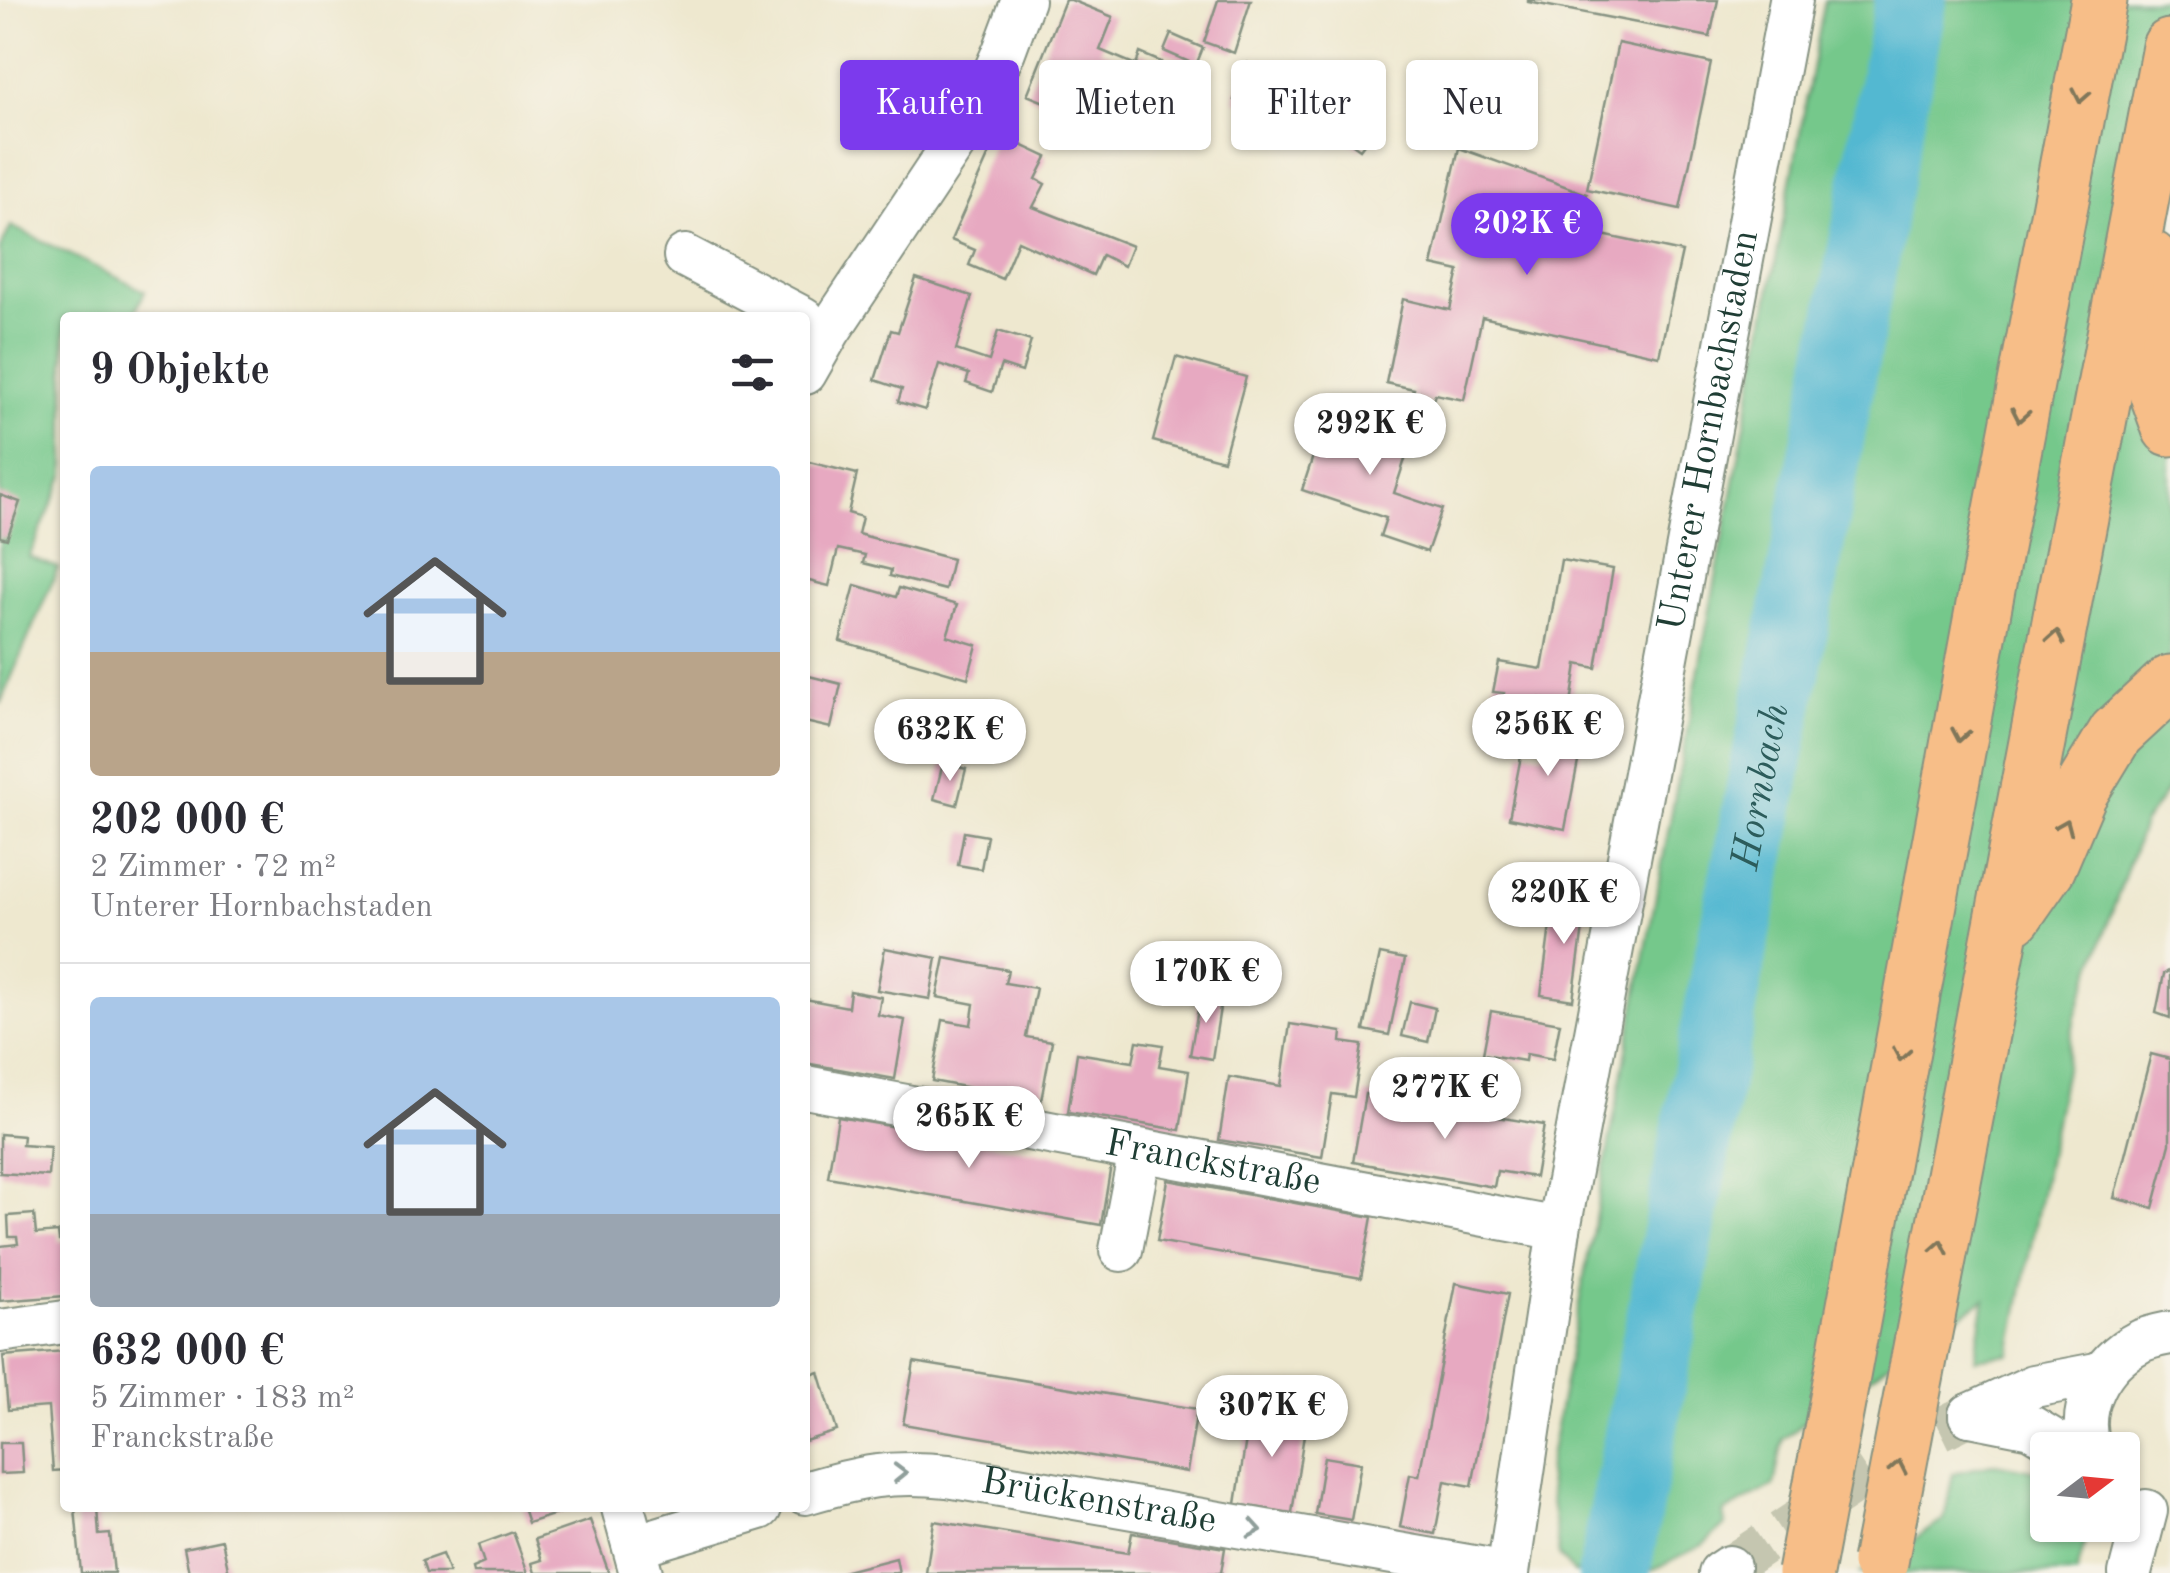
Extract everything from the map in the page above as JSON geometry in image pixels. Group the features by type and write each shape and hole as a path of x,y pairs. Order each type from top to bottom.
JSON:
{"highway":[{"path":"1804,1573 2099,0"},
{"path":"1879,1568 2170,47"},
{"path":"2147,171 2156,386 2170,428"},
{"path":"1998,939 2048,867 2079,794 2116,733 2170,683"}],"street":[{"path":"812,322 981,102 1023,0"},
{"name":"Unterer Hornbachstaden","path":"1508,1573 1559,1229 1791,0"},
{"path":"686,256 793,312"},
{"name":"Franckstraße","path":"810,1089 1559,1229"},
{"path":"1120,1250 1140,1151"},
{"path":"0,1331 60,1323"},
{"path":"2088,1432 2090,1395 2102,1373 2120,1353 2144,1339 2170,1333"},
{"path":"2039,1432 1970,1415 2034,1386 2102,1373"},
{"name":"Brückenstraße","path":"810,1493 880,1474 915,1472 1508,1573"},
{"path":"2130,1573 2146,1508"},
{"path":"632,1542 745,1512"}],"green space":[{"path":"1825,0 2170,0 2170,786 2143,824 2075,1017 2010,1354 1975,1359 1985,1299 1783,1439 1774,1485 1723,1513 1725,1525 1703,1545 1646,1573 1574,1573 1559,1555 1547,1473"},
{"path":"11,226 145,291 135,312 60,312 60,486 29,557 58,568 0,704 0,249"},
{"path":"1996,1463 2030,1470 2030,1542 2084,1542 2077,1573 1861,1573 1944,1520 1953,1473"}],"building":[{"path":"1065,0 1113,17 1100,50 1124,60 1041,60"},
{"path":"1218,0 1251,0 1234,53 1204,42"},
{"path":"1528,0 1718,0 1710,37"},
{"path":"1171,34 1203,48 1198,60 1185,60 1164,51"},
{"path":"1618,43 1711,63 1680,209 1587,189"},
{"path":"1140,53 1156,60 1138,60"},
{"path":"1039,65 1039,100 1027,95"},
{"path":"1019,144 1047,157 1036,179 1045,184 1033,207 1132,246 1124,266 1102,255 1093,275 1018,241 1002,279 969,265 975,250 951,240 991,150 1019,150"},
{"path":"1459,150 1587,194 1579,230 1682,252 1659,356 1482,317 1464,400 1435,394 1432,403 1412,398 1414,389 1386,383 1403,299 1450,310 1459,271 1432,265"},
{"path":"916,278 972,296 956,350 989,361 998,331 1031,341 1022,372 1001,365 992,392 966,383 969,374 939,364 925,410 898,402 902,389 875,380 891,330 898,332"},
{"path":"1176,357 1246,377 1223,460 1153,441"},
{"path":"1328,410 1412,438 1394,493 1442,509 1427,552 1380,536 1386,518 1302,490"},
{"path":"810,462 857,474 848,513 862,517 858,534 952,559 945,590 890,576 891,570 863,563 865,555 838,549 829,586 810,581"},
{"path":"0,495 20,502 7,539 0,537"},
{"path":"1561,560 1613,569 1596,668 1577,664 1571,704 1540,698 1536,721 1500,715 1504,693 1493,692 1499,662 1542,669"},
{"path":"855,585 896,597 899,588 957,605 947,636 977,645 968,678 840,641"},
{"path":"810,676 841,684 831,728 810,723"},
{"path":"914,703 948,711 944,732 933,729 929,746 905,741"},
{"path":"1549,724 1584,731 1565,829 1509,818 1522,751 1543,755"},
{"path":"943,763 966,769 957,805 934,799"},
{"path":"964,832 987,836 981,869 958,865"},
{"path":"1554,895 1587,899 1573,1000 1541,995"},
{"path":"885,948 937,958 930,999 877,990"},
{"path":"1380,954 1405,959 1389,1035 1364,1030"},
{"path":"945,958 1008,970 1005,983 1036,988 1026,1037 1052,1041 1041,1101 932,1081 943,1020 971,1025 974,1004 937,997"},
{"path":"2170,970 2170,1018 2156,1013 2164,974"},
{"path":"850,991 881,997 878,1015 905,1020 895,1079 810,1064 810,1000 848,1007"},
{"path":"1201,992 1222,995 1212,1059 1190,1055"},
{"path":"1410,1002 1435,1008 1428,1042 1402,1036"},
{"path":"1491,1011 1560,1023 1553,1059 1526,1054 1525,1061 1483,1054"},
{"path":"1290,1024 1342,1032 1341,1042 1362,1045 1354,1097 1332,1094 1322,1157 1219,1140 1229,1077 1281,1086"},
{"path":"1137,1041 1163,1045 1159,1066 1189,1071 1180,1130 1068,1112 1077,1053 1133,1062"},
{"path":"2151,1054 2170,1059 2170,1144 2153,1208 2114,1198"},
{"path":"1365,1094 1544,1125 1535,1177 1497,1171 1494,1187 1353,1162"},
{"path":"838,1117 1111,1165 1101,1225 828,1177"},
{"path":"0,1134 23,1136 22,1145 50,1147 48,1176 0,1173"},
{"path":"1168,1180 1372,1217 1361,1278 1157,1241"},
{"path":"34,1214 36,1234 58,1232 60,1296 0,1301 0,1246 18,1244 17,1237 9,1237 8,1216"},
{"path":"1456,1283 1508,1294 1472,1486 1445,1481 1435,1534 1400,1527 1410,1474 1419,1476"},
{"path":"60,1351 60,1470 53,1471 48,1407 8,1410 3,1356"},
{"path":"914,1362 1197,1409 1187,1472 903,1424"},
{"path":"819,1372 837,1431 810,1439 810,1375"},
{"path":"1251,1406 1307,1415 1292,1513 1236,1504"},
{"path":"0,1443 21,1443 23,1473 0,1474"},
{"path":"1324,1457 1361,1463 1351,1520 1315,1514"},
{"path":"75,1512 97,1512 99,1535 110,1534 114,1573 81,1573"},
{"path":"524,1512 562,1512 528,1523"},
{"path":"590,1520 609,1573 535,1573 532,1563 542,1560 535,1539"},
{"path":"934,1521 1128,1553 1132,1533 1225,1548 1221,1573 926,1573"},
{"path":"513,1532 528,1573 473,1573 472,1568 484,1563 478,1545"},
{"path":"222,1540 229,1573 189,1573 184,1548"},
{"path":"442,1554 449,1573 426,1573 422,1561"},
{"path":"896,1558 899,1573 842,1573 842,1572"}],"waterway":[{"name":"Hornbach","path":"1614,1573 1911,0"}],"tunnel":[{"path":"1729,1567 1919,1440 1970,1415"}]}
